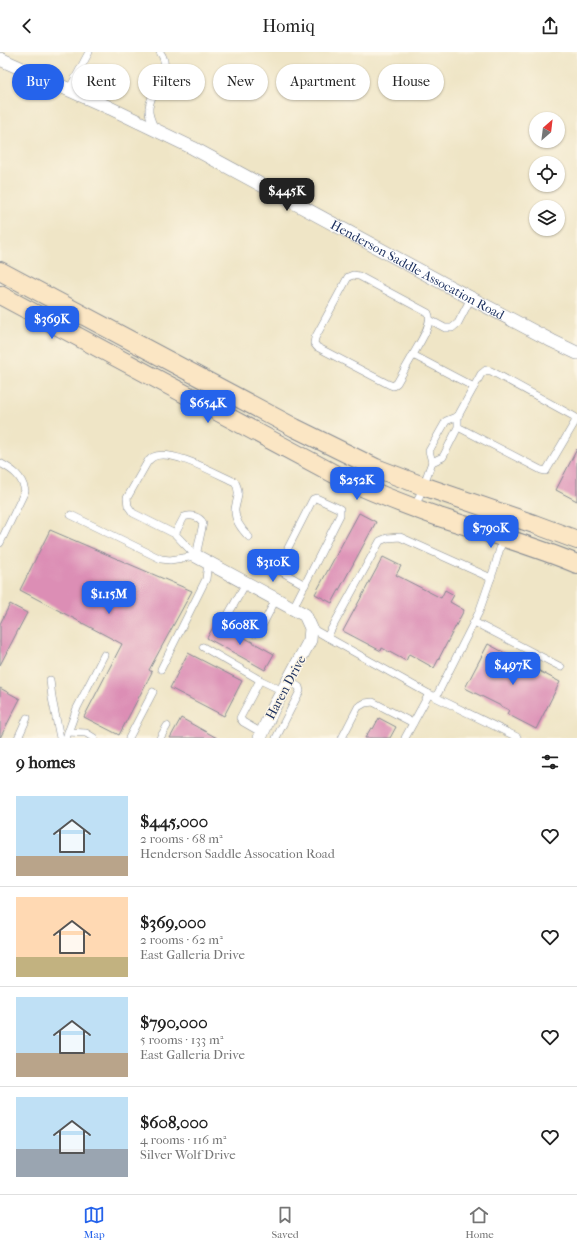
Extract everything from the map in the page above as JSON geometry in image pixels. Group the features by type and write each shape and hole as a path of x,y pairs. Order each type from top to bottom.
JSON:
{"main road":[{"path":"0,271 328,445 376,468 577,540"},
{"path":"0,295 340,477 415,508 503,537 577,564"}],"street":[{"name":"Henderson Saddle Assocation Road","path":"0,59 155,129 577,353"},
{"path":"202,559 305,615 311,632"},
{"name":"Haren Drive","path":"261,736 311,632"}],"lane":[{"path":"69,90 89,52"},
{"path":"155,129 148,110 165,68 166,62 160,52"},
{"path":"353,275 359,276 428,313 430,316 430,323 413,355 394,386 317,347 314,343 315,338 348,278 353,275"},
{"path":"430,320 446,328 452,328 458,323 471,298"},
{"path":"413,355 474,387"},
{"path":"432,462 443,457 458,427 458,416 481,374 486,370 491,371 575,417 574,422 546,471 540,470 458,427"},
{"path":"415,508 432,462 429,451 446,421 458,416"},
{"path":"202,559 175,534 133,513 128,506 127,498 148,461 153,457 167,455 192,462 235,482 238,488 239,496 235,510 236,519 242,530 249,537"},
{"path":"0,463 12,469 20,477 25,491 0,543"},
{"path":"288,548 313,499 316,498 340,509 340,515 293,608"},
{"path":"71,515 161,559 202,559"},
{"path":"161,669 206,579 202,559 202,520 188,515 184,517 175,534"},
{"path":"327,637 380,541 387,538 400,537 491,578"},
{"path":"436,697 474,622 491,578 503,537"},
{"path":"261,560 305,585"},
{"path":"246,582 229,613 228,618 255,634 260,630 276,599"},
{"path":"474,622 561,667"},
{"path":"311,632 327,637 429,694 516,737"},
{"path":"203,647 260,680 286,686 299,687 300,691 276,738"},
{"path":"94,738 86,733 67,735 77,708 104,655"},
{"path":"50,680 60,738"},
{"path":"260,680 240,718 261,736"},
{"path":"129,738 152,692"},
{"path":"405,738 429,694"},
{"path":"342,738 358,707 365,703 373,702 413,723"},
{"path":"18,738 27,718"},
{"path":"160,738 167,726"}],"building":[{"path":"577,449 577,501 556,490"},
{"path":"359,513 376,522 332,603 315,594"},
{"path":"50,530 192,591 149,670 152,672 119,735 84,717 122,644 20,590"},
{"path":"383,557 401,566 396,575 441,598 445,590 454,595 450,602 464,610 434,668 409,654 406,661 382,648 381,651 343,631"},
{"path":"10,604 27,613 0,665 0,624"},
{"path":"216,622 274,654 265,670 207,638"},
{"path":"488,644 560,682 536,729 507,714 509,710 465,688"},
{"path":"188,653 242,681 224,716 170,688"},
{"path":"0,688 20,699 0,738"},
{"path":"181,718 217,738 170,738"},
{"path":"379,718 396,727 390,738 365,738 371,728 373,729"}]}
